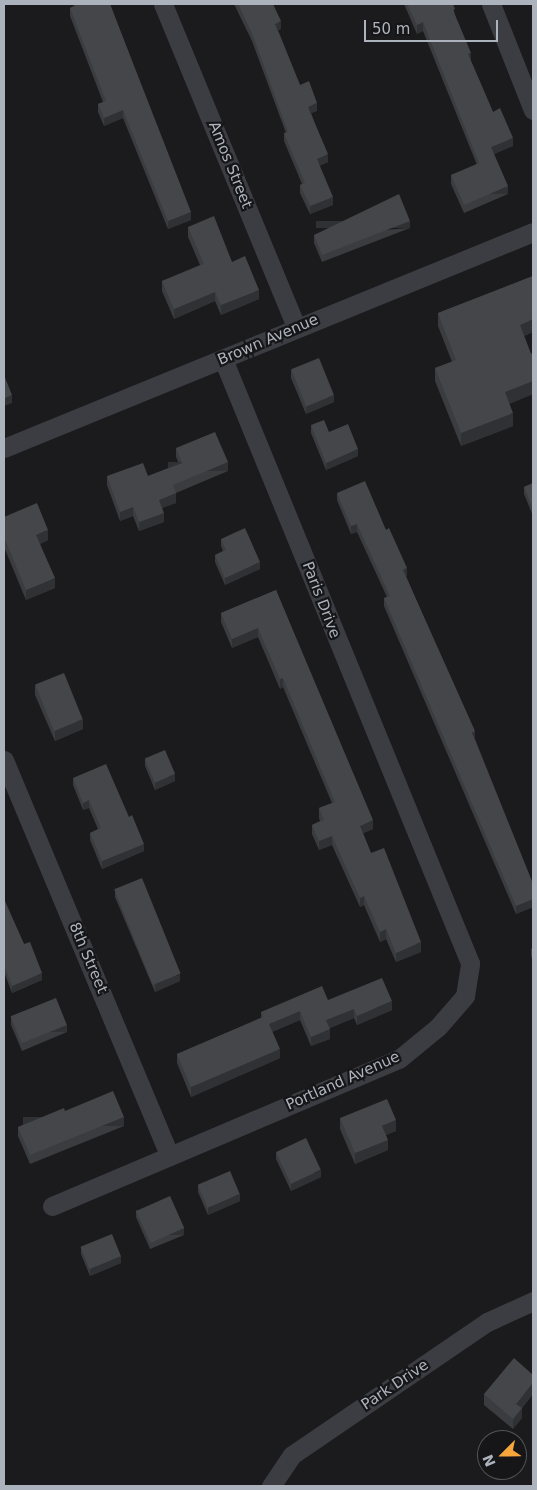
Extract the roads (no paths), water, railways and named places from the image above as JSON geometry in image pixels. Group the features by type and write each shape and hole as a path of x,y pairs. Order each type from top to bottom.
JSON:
{"street":[{"name":"Amos Street","path":"163,4 296,327"},
{"path":"490,4 533,110"},
{"name":"Brown Avenue","path":"4,448 223,359 296,327 533,232"},
{"name":"Paris Drive","path":"223,359 419,842"},
{"name":"8th Street","path":"4,760 170,1156"},
{"name":"Portland Avenue","path":"52,1206 399,1059 438,1027 465,996 470,962 419,842"},
{"name":"Park Drive","path":"271,1486 292,1454 487,1322 533,1301"}]}
